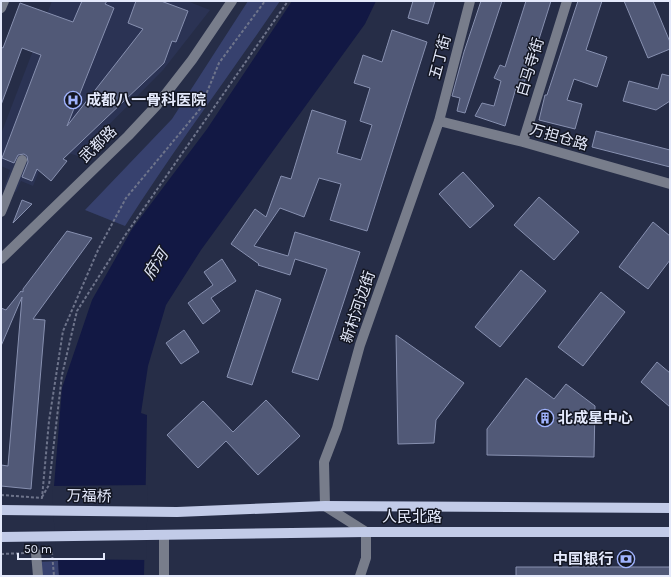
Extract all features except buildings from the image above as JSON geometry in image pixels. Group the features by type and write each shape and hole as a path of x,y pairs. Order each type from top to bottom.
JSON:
{"main road":[{"name":"人民北路","path":"177,512 325,506 670,508"},
{"name":"万福桥","path":"1,510 177,512"},
{"name":"人民北路","path":"159,536 366,532 670,532"},
{"path":"1,537 159,536"}],"street":[{"path":"1,8 4,1"},
{"name":"武都路","path":"1,260 128,136 157,105 196,54 232,1"},
{"name":"五丁街","path":"439,121 470,1"},
{"name":"白马寺街","path":"523,142 567,1"},
{"name":"万担仓路","path":"439,121 523,142 670,184"},
{"name":"新村河边街","path":"325,506 324,462 337,428 360,345 439,121"},
{"path":"1,212 22,160"},
{"path":"325,506 366,532 366,558 360,576"},
{"path":"159,536 164,576"},
{"path":"36,553 38,576"}],"path":[{"path":"42,498 49,421 64,331 98,250 126,198 200,109 220,63 265,1"},
{"path":"42,498 49,485 62,375 77,311 124,237 288,1"},
{"path":"1,495 42,498"},
{"path":"1,554 52,553 54,576"}],"shaded area":[{"name":"成都八一骨科医院","path":"52,1 187,1 210,10 163,70 78,156 49,147 33,186 21,181 16,192 4,188 10,170 1,166 1,134"},
{"path":"248,1 280,1 125,226 85,210 172,119"},
{"path":"58,561 59,576 41,576 40,562"}],"water":[{"name":"府河","path":"292,1 376,1 365,24 201,250 166,305 148,366 141,413 147,415 144,576 59,576 54,486 62,388 92,300 132,229 207,129"}],"pier":[{"path":"148,485 146,560 56,559 52,486"}],"place":[{"name":"成都八一骨科医院","path":"73,100"},
{"name":"北成星中心","path":"545,418"},
{"name":"中国银行","path":"626,559"}]}
